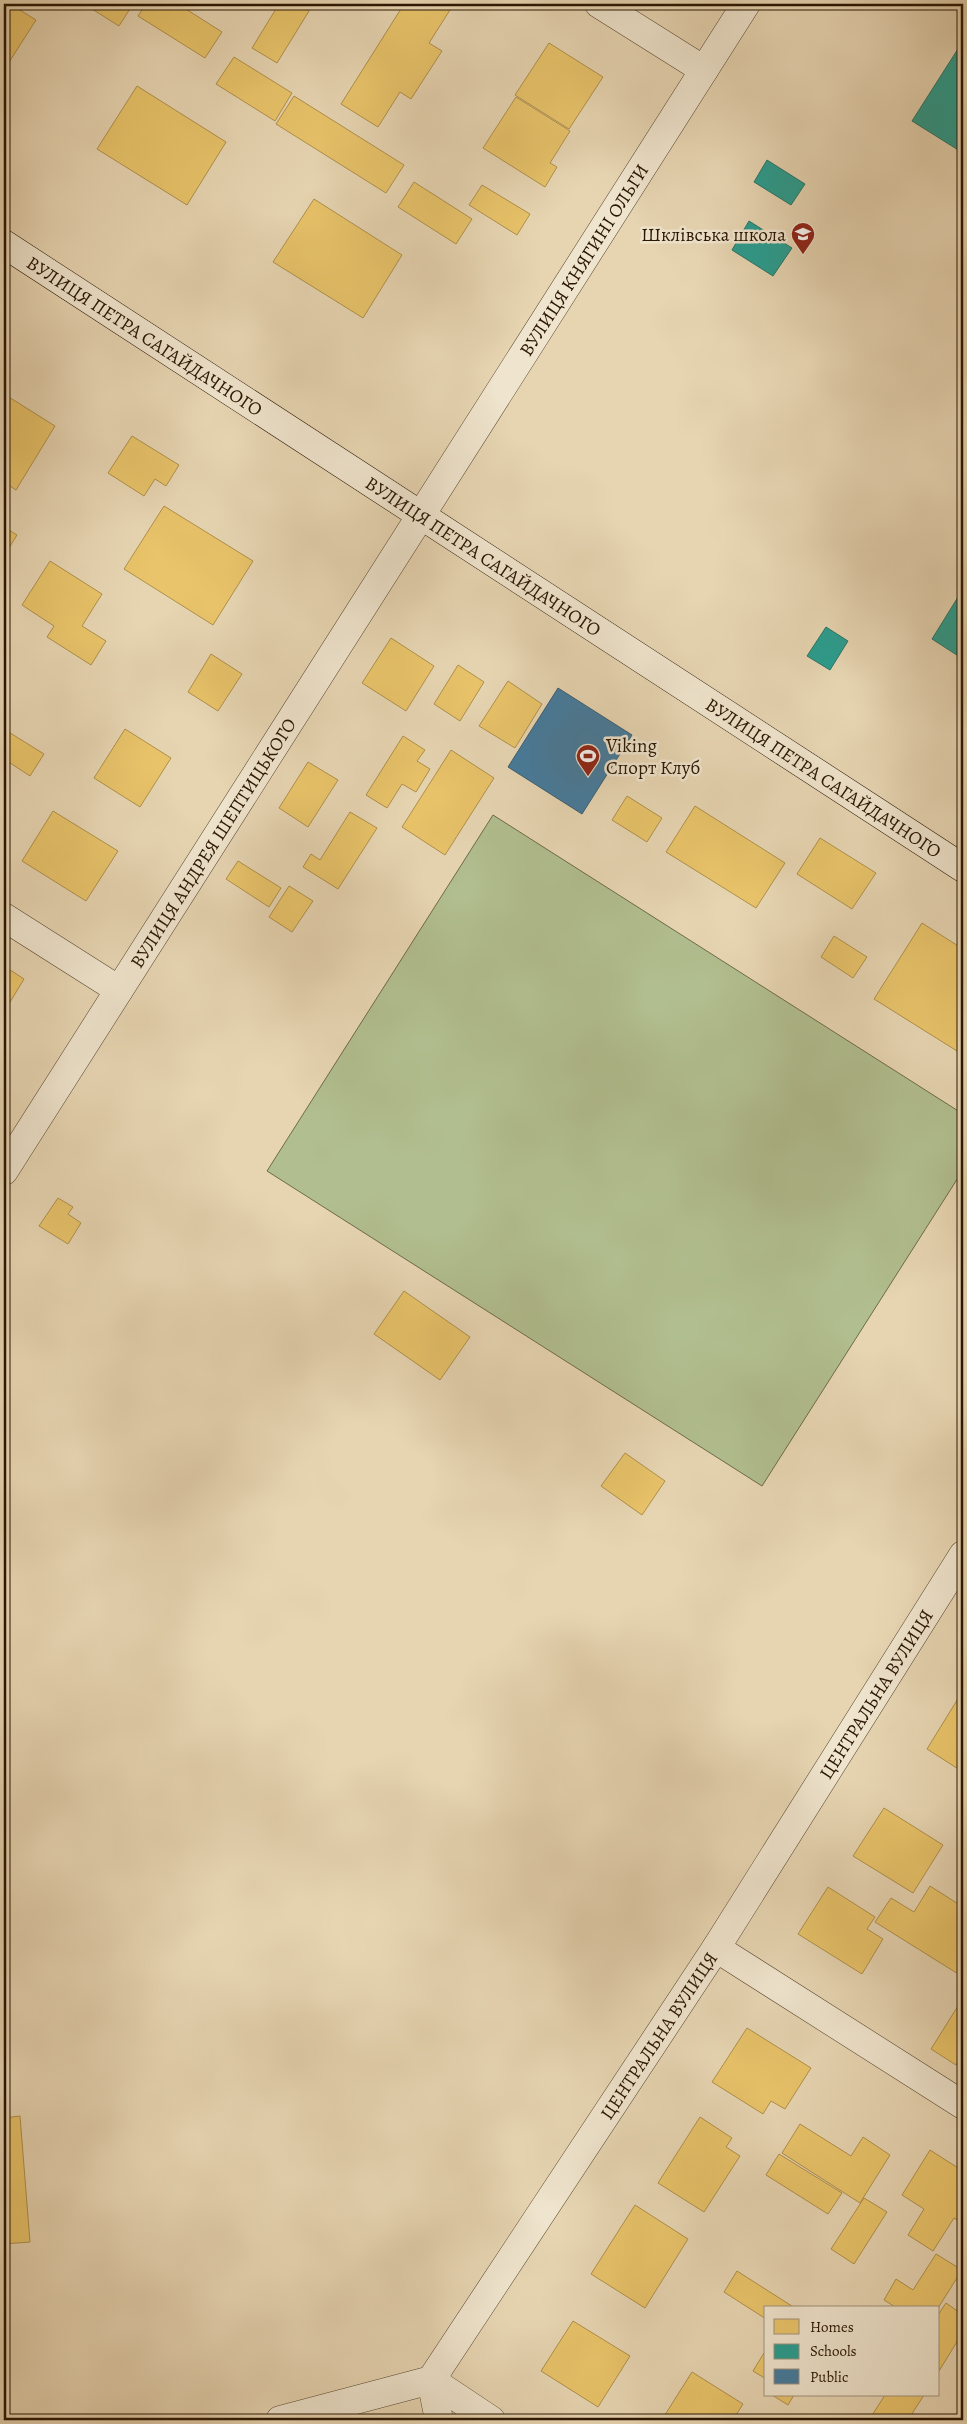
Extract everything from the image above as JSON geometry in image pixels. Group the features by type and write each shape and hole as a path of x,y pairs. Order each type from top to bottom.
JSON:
{"street":[{"path":"599,4 704,70"},
{"name":"ВУЛИЦЯ КНЯГИНІ ОЛЬГИ","path":"421,515 746,4"},
{"name":"ВУЛИЦЯ ПЕТРА САГАЙДАЧНОГО","path":"4,244 963,868"},
{"name":"ВУЛИЦЯ АНДРЕЯ ШЕПТИЦЬКОГО","path":"4,1171 421,515"},
{"path":"4,917 119,990"},
{"name":"ЦЕНТРАЛЬНА ВУЛИЦЯ","path":"431,2380 716,1948 963,1555"},
{"path":"716,1948 963,2105"},
{"path":"431,2380 439,2420"},
{"path":"280,2420 431,2380 491,2420"}],"green space":[{"path":"493,815 963,1114 963,1170 762,1486 267,1171"}],"building: Homes":[{"path":"4,4 10,4 36,20 4,70"},
{"path":"84,4 133,4 119,26"},
{"path":"146,4 178,4 222,32 205,58 138,16"},
{"path":"279,4 298,4 309,11 277,63 252,48"},
{"path":"404,4 440,4 450,10 429,43 442,51 411,99 400,92 378,127 341,104"},
{"path":"549,43 603,77 569,129 515,95"},
{"path":"234,57 292,93 275,121 216,84"},
{"path":"137,86 226,142 187,205 97,149"},
{"path":"294,96 404,165 386,193 276,124"},
{"path":"516,97 570,131 550,163 557,167 545,187 483,148"},
{"path":"414,182 472,219 456,244 398,207"},
{"path":"482,185 530,214 517,235 469,205"},
{"path":"314,199 402,255 363,318 273,262"},
{"path":"4,394 55,426 16,490 4,482"},
{"path":"132,436 179,465 166,486 155,479 144,496 108,473"},
{"path":"164,506 253,561 213,625 124,569"},
{"path":"4,527 17,535 4,556"},
{"path":"50,561 102,594 82,626 106,641 91,665 47,637 54,626 22,605"},
{"path":"391,638 434,666 406,711 362,683"},
{"path":"211,654 242,674 218,711 188,692"},
{"path":"458,665 484,682 460,721 434,704"},
{"path":"508,681 542,704 515,748 479,726"},
{"path":"125,729 171,758 140,807 94,778"},
{"path":"7,731 44,754 30,776 4,759 4,736"},
{"path":"403,736 425,750 417,761 430,769 416,792 402,784 387,808 366,795"},
{"path":"451,750 494,778 445,855 402,827"},
{"path":"308,762 338,780 308,827 279,808"},
{"path":"627,796 662,818 647,842 612,820"},
{"path":"695,806 785,863 756,908 666,852"},
{"path":"53,811 118,851 86,901 22,861"},
{"path":"350,812 377,828 338,889 303,867 311,854 320,860"},
{"path":"820,838 876,873 852,909 797,874"},
{"path":"238,861 281,888 269,907 226,879"},
{"path":"289,886 313,901 292,932 269,917"},
{"path":"922,923 963,949 963,1041 957,1051 874,999"},
{"path":"834,936 867,957 853,978 821,957"},
{"path":"4,966 24,979 4,1012"},
{"path":"58,1198 73,1207 68,1214 81,1223 68,1244 39,1226"},
{"path":"404,1291 470,1337 440,1380 374,1334"},
{"path":"625,1453 665,1481 642,1515 601,1486"},
{"path":"959,1697 963,1699 963,1772 927,1749"},
{"path":"884,1808 943,1845 913,1893 853,1856"},
{"path":"930,1886 963,1907 963,1977 875,1922 891,1898 914,1912"},
{"path":"828,1887 875,1917 867,1929 883,1939 862,1974 798,1934"},
{"path":"963,1998 963,2053 956,2065 931,2049"},
{"path":"747,2028 811,2068 785,2109 771,2101 763,2114 712,2082"},
{"path":"20,2116 30,2242 4,2244 4,2118"},
{"path":"700,2117 732,2138 726,2147 740,2156 704,2212 658,2183"},
{"path":"800,2124 851,2156 863,2137 890,2155 860,2203 782,2153"},
{"path":"930,2150 963,2171 963,2223 954,2218 933,2251 908,2235 924,2209 902,2195"},
{"path":"779,2154 842,2193 828,2214 766,2175"},
{"path":"864,2198 887,2212 854,2264 831,2249"},
{"path":"635,2205 688,2239 645,2308 591,2274"},
{"path":"936,2254 962,2270 939,2306 894,2306 884,2300 896,2279 913,2290"},
{"path":"737,2271 792,2306 764,2306 764,2318 724,2292"},
{"path":"946,2303 963,2315 963,2332 940,2369 940,2312"},
{"path":"573,2321 630,2356 598,2407 541,2371"},
{"path":"764,2353 764,2378 753,2371"},
{"path":"692,2372 743,2404 733,2420 667,2420 663,2418"},
{"path":"774,2396 793,2396 788,2405"},
{"path":"884,2396 923,2396 908,2420 869,2420"}],"building: Schools":[{"path":"963,41 963,153 912,121"},
{"path":"767,160 805,184 791,205 754,182"},
{"path":"749,221 792,248 773,276 732,250"},
{"path":"963,589 963,659 932,639"},
{"path":"826,627 848,641 830,670 807,656"}],"building: Public":[{"path":"558,688 632,735 582,814 508,767"}],"place":[{"name":"Шклівська школа","path":"803,255"},
{"name":"Viking Спорт Клуб","path":"588,777"}]}
